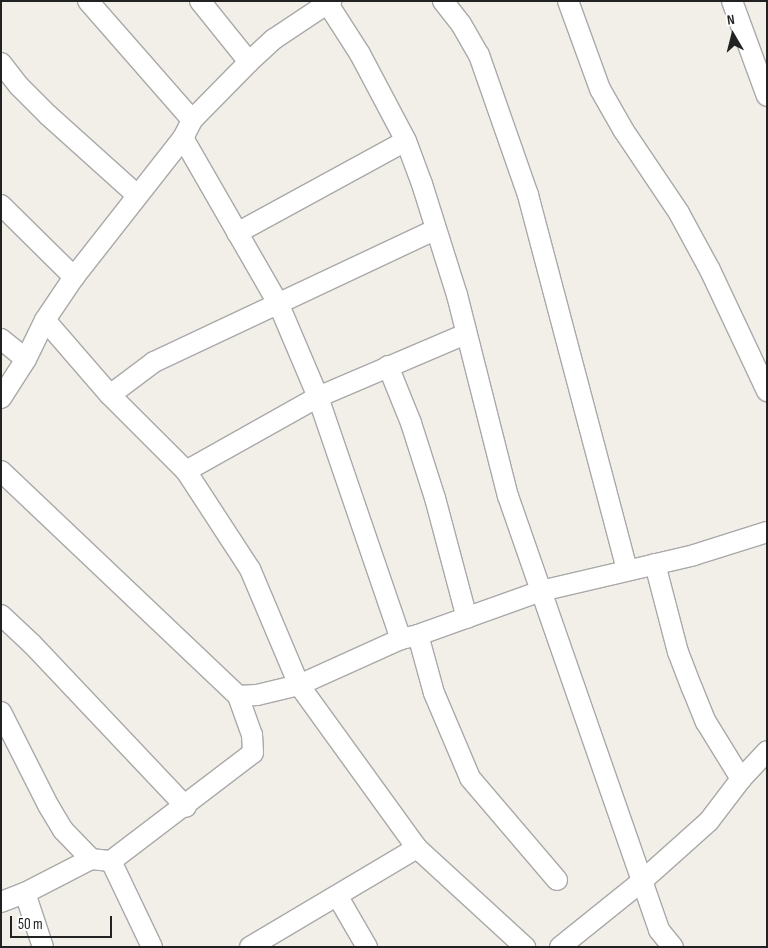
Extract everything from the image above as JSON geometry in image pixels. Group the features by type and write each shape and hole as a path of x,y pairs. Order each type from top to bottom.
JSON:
{"street":[{"path":"88,1 192,120"},
{"path":"200,1 249,62"},
{"path":"443,1 461,24 479,55 528,195 628,570"},
{"path":"568,1 600,89 624,131 688,229 710,270 767,391"},
{"path":"732,1 767,96"},
{"path":"1,398 26,359 45,320 74,277 183,138 192,120 274,39 329,2 360,54 406,141 422,184 457,295 508,496 661,939 673,947"},
{"path":"1,63 19,86 48,115 137,195"},
{"path":"183,138 279,305 318,397 409,637 470,778 557,880"},
{"path":"237,234 406,141"},
{"path":"1,205 74,277"},
{"path":"110,395 154,362 196,343 219,330 279,305 435,230"},
{"path":"45,320 110,395 186,471 250,569 300,685 418,848 525,947"},
{"path":"186,471 318,397 466,334"},
{"path":"1,339 26,359"},
{"path":"388,366 411,423 435,498 467,618"},
{"path":"1,471 238,696 252,735 253,753 186,807 101,860 1,902"},
{"path":"238,696 257,695 300,685 409,637 541,591 694,555 767,532"},
{"path":"655,564 678,652 695,697 706,722 741,778"},
{"path":"1,615 32,644 186,807"},
{"path":"1,712 48,805 64,830 101,860 152,947"},
{"path":"560,947 642,880 709,821 741,778 767,751"},
{"path":"250,947 338,897 418,848"},
{"path":"25,893 43,947"},
{"path":"338,897 367,947"}]}
